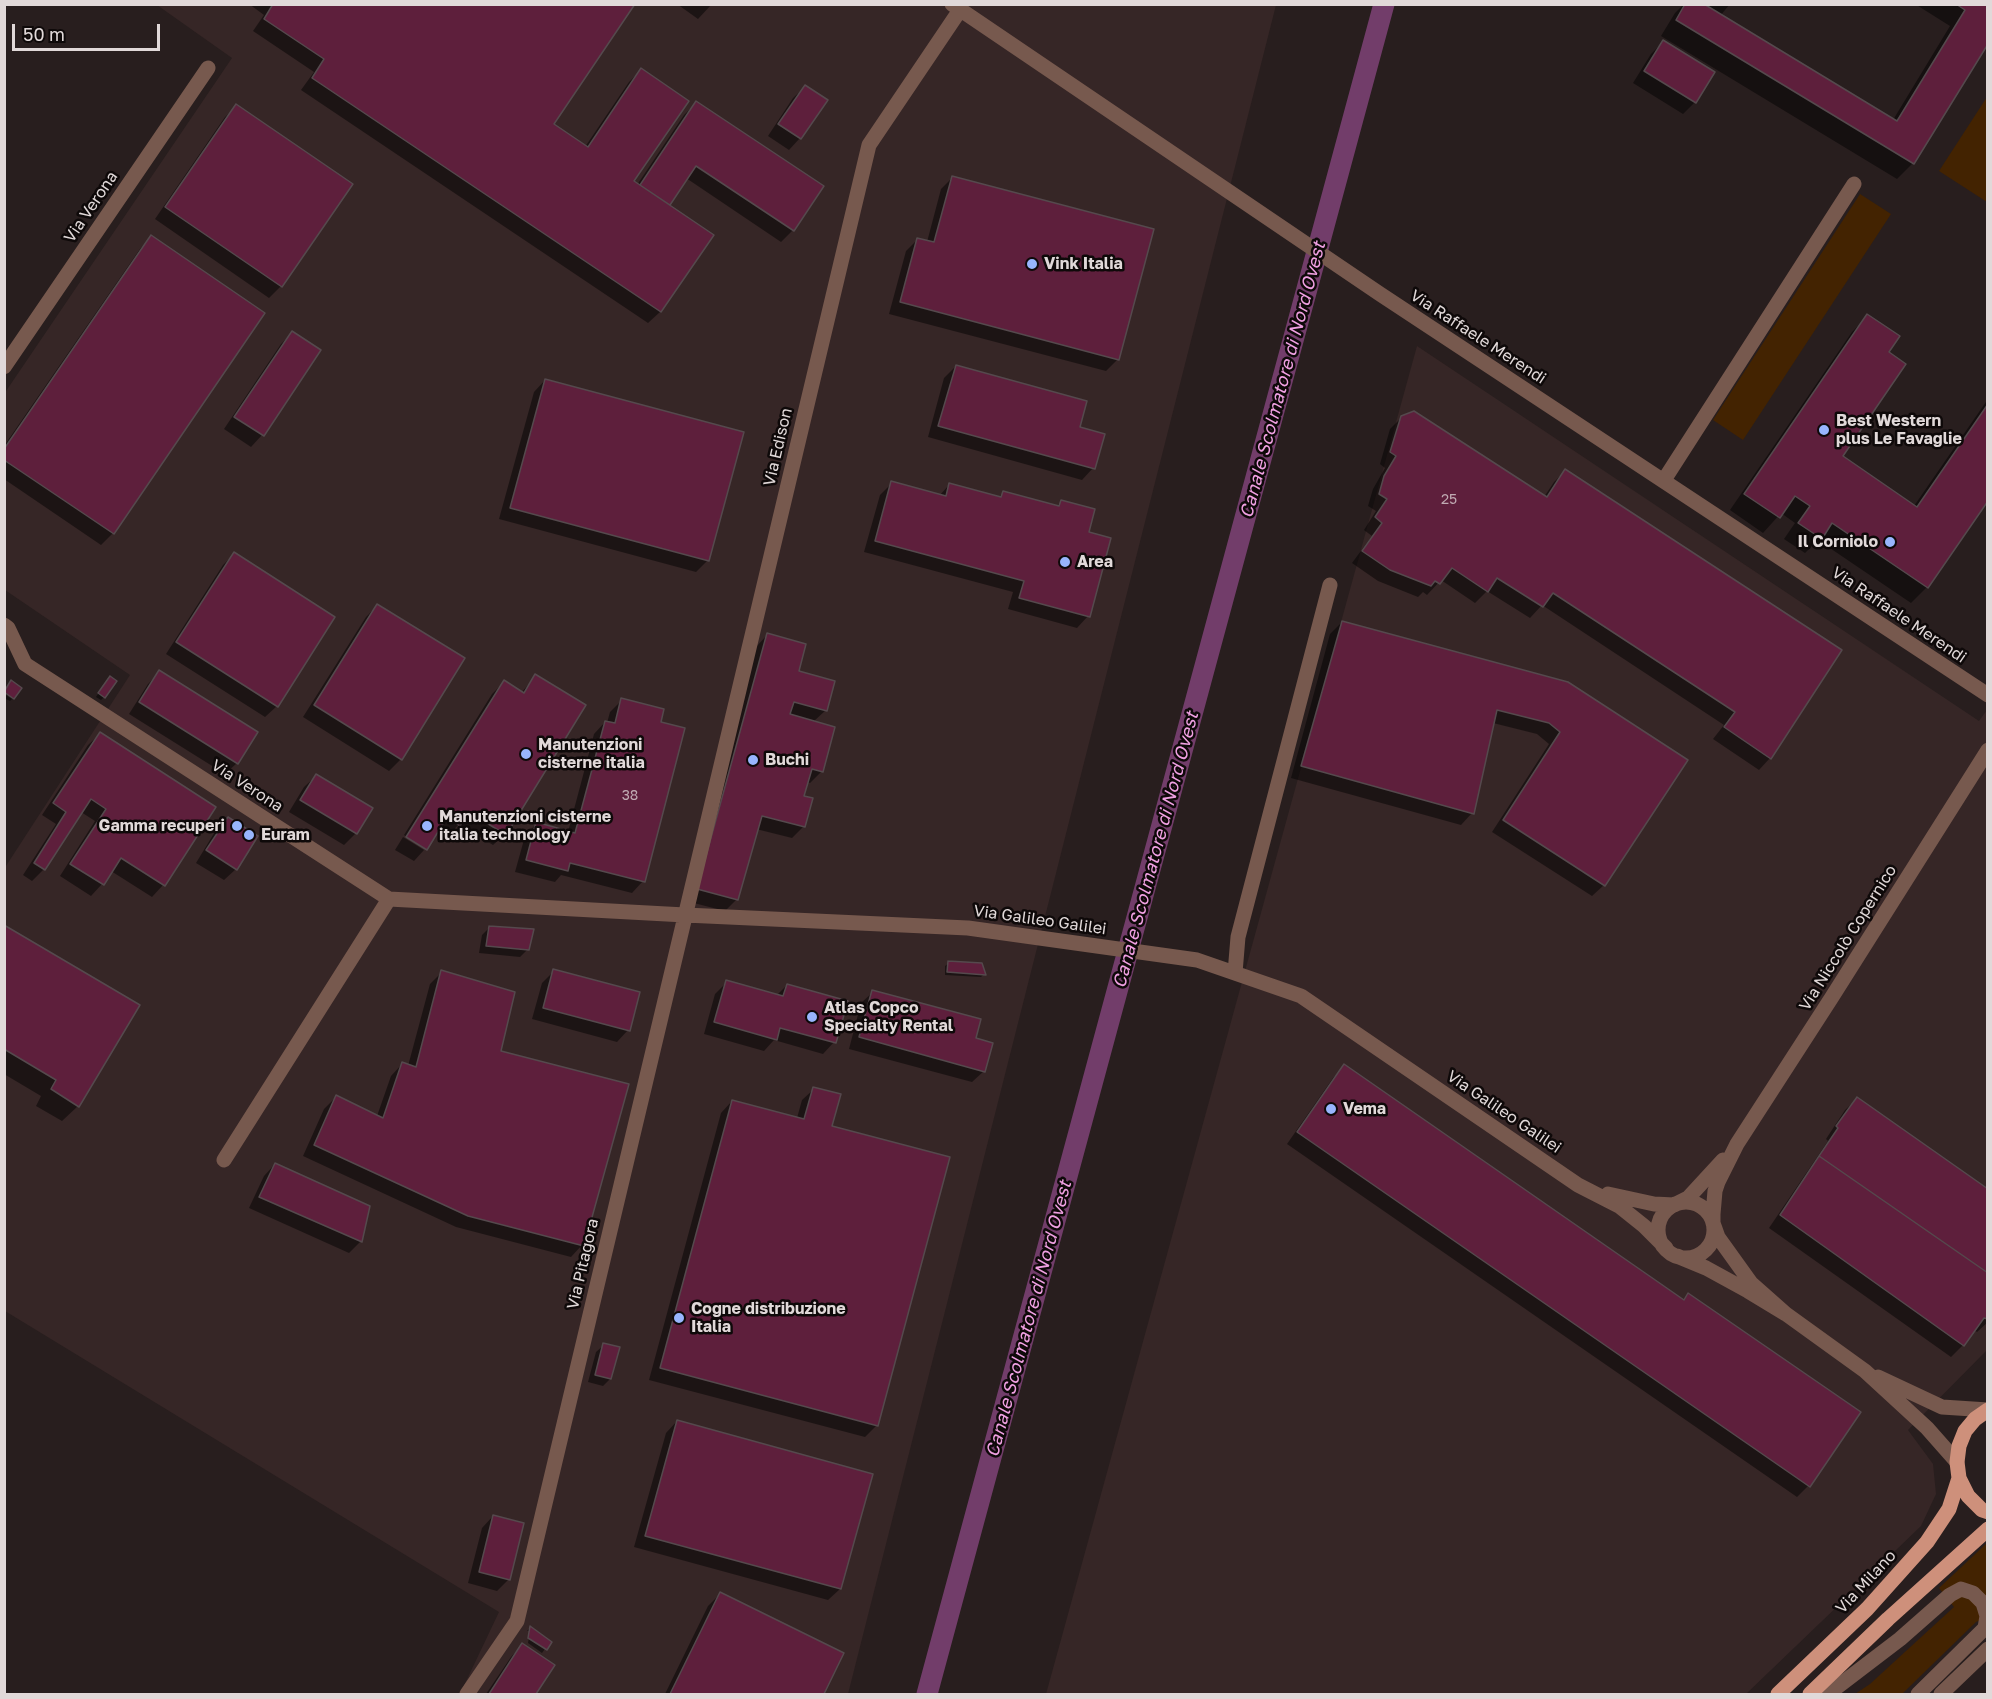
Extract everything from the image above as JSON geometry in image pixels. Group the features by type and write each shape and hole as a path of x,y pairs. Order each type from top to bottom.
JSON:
{"main road":[{"path":"1988,1410 1975,1419 1965,1431 1959,1446 1957,1462 1959,1478 1968,1496 1982,1510 1988,1512"},
{"name":"Via Milano","path":"1778,1695 1867,1609 1926,1542 1949,1509 1959,1478"},
{"path":"1810,1695 1888,1619 1988,1529"}],"street":[{"name":"Via Raffaele Merendi","path":"956,7 1366,285 1988,695"},
{"name":"Via Edison","path":"685,915 869,145 956,7"},
{"name":"Via Verona","path":"4,367 208,68"},
{"path":"1664,480 1854,184"},
{"path":"1234,973 1238,937 1330,585"},
{"name":"Via Verona","path":"4,625 8,628 25,664 389,899 685,915"},
{"name":"Via Niccolò Copernico","path":"1713,1222 1715,1191 1737,1144 1988,750"},
{"path":"224,1160 389,899"},
{"name":"Via Galileo Galilei","path":"685,915 968,928 1197,960 1301,996 1578,1185 1611,1201 1636,1218 1672,1252 1723,1277 1786,1314"},
{"name":"Via Pitagora","path":"467,1695 517,1621 685,915"},
{"name":"Via Niccolò Copernico","path":"1678,1203 1688,1198 1737,1144"},
{"name":"Via Galileo Galilei","path":"1578,1185 1654,1204 1671,1206 1678,1203"},
{"path":"1688,1202 1699,1205 1708,1212 1713,1222 1713,1239 1704,1251 1691,1257 1672,1252 1660,1238 1659,1224 1665,1212 1678,1203 1688,1202"},
{"name":"Via Galileo Galilei","path":"1713,1222 1721,1243 1758,1290 1786,1314 1865,1371 1927,1428 1957,1462"},
{"name":"Via Galileo Galilei","path":"1865,1371 1942,1407 1988,1410"},
{"path":"1828,1695 1900,1639 1950,1595 1961,1589 1973,1593 1983,1603 1987,1616 1984,1628 1918,1695"},
{"path":"1941,1695 1988,1648"}],"shaded area":[{"path":"157,5 1276,5 848,1694 460,1694 499,1612 5,1311 4,869 130,675 5,590 4,394 232,58"},
{"path":"1987,97 1987,202 1939,171"},
{"path":"1860,194 1891,214 1743,440 1713,420"},
{"path":"1417,346 1979,721 1987,710 1987,1350 1908,1430 1933,1464 1936,1494 1921,1526 1746,1694 1046,1694"},
{"path":"1987,1543 1987,1617 1976,1622 1902,1694 1855,1694 1870,1684 1954,1607 1939,1588"}],"building":[{"path":"273,4 635,4 554,124 588,147 641,68 689,101 634,181 714,235 661,312 312,78 324,59 264,19"},
{"path":"1685,4 1704,4 1897,121 1965,10 1956,4 1988,4 1988,44 1914,164 1676,20"},
{"path":"1663,40 1715,72 1696,103 1644,71"},
{"path":"805,85 828,100 801,139 778,124"},
{"path":"696,101 824,186 794,231 696,166 670,205 640,185"},
{"path":"236,104 353,184 282,287 165,207"},
{"path":"952,176 1154,229 1119,360 900,302 917,238 934,242"},
{"path":"151,235 265,313 114,534 4,460 4,449"},
{"name":"Best Western plus Le Favaglie","path":"1867,314 1900,336 1889,352 1906,364 1843,456 1917,507 1988,404 1988,501 1928,588 1832,523 1822,539 1798,523 1810,506 1795,496 1780,518 1744,494"},
{"path":"292,331 321,350 264,436 234,417"},
{"path":"956,365 1087,401 1080,427 1105,434 1095,469 938,426"},
{"path":"545,379 744,432 709,561 510,508"},
{"path":"1414,411 1547,497 1565,469 1842,650 1771,759 1724,727 1735,712 1553,593 1543,607 1497,578 1488,592 1452,568 1440,584 1435,581 1431,586 1390,570 1362,551 1382,523 1375,517 1387,499 1379,494 1384,476 1396,456 1390,452 1401,416"},
{"path":"891,481 946,496 949,483 1001,497 1003,491 1059,506 1061,500 1095,509 1089,532 1111,538 1090,617 1019,598 1024,581 875,541"},
{"path":"234,552 335,617 278,707 176,642"},
{"path":"377,604 465,658 402,760 314,705"},
{"path":"1342,621 1568,682 1688,760 1605,886 1503,820 1560,732 1549,723 1497,710 1474,814 1301,766"},
{"path":"767,633 806,644 799,671 835,681 827,711 794,702 790,714 835,727 823,772 812,769 804,796 813,798 805,827 762,816 738,900 697,889"},
{"path":"159,670 258,732 238,764 139,702"},
{"path":"535,674 586,705 506,835 469,812 460,826 447,817 427,850 406,837 504,680 524,693"},
{"path":"110,676 117,681 105,698 98,693"},
{"path":"11,680 22,688 14,699 4,692"},
{"path":"621,698 664,709 661,722 685,728 645,882 570,863 568,871 526,860 536,822 575,833 605,721 615,723"},
{"path":"100,732 216,807 165,886 121,858 104,885 70,864 106,809 91,799 45,870 34,863 66,812 53,803"},
{"path":"316,774 373,808 357,834 300,800"},
{"path":"228,817 258,836 237,870 206,850"},
{"path":"4,925 140,1005 79,1107 51,1089 56,1080 4,1049"},
{"path":"489,926 534,929 529,950 486,946"},
{"path":"948,961 982,963 986,975 947,972"},
{"path":"553,969 640,992 630,1031 543,1008"},
{"path":"441,970 515,992 501,1051 629,1084 584,1246 468,1216 314,1145 336,1095 383,1118 402,1062 416,1067"},
{"path":"726,980 783,996 787,984 848,1001 836,1043 780,1028 777,1040 714,1022"},
{"path":"872,990 981,1019 976,1038 993,1043 985,1072 859,1037"},
{"path":"1344,1064 1684,1300 1688,1293 1861,1412 1810,1487 1297,1132"},
{"path":"813,1087 841,1094 832,1126 950,1157 878,1426 660,1368 732,1100 804,1119"},
{"path":"1857,1097 1988,1189 1988,1273 1819,1156 1838,1128 1836,1126"},
{"path":"1819,1156 1988,1273 1988,1319 1984,1318 1964,1346 1780,1215"},
{"path":"275,1163 370,1206 362,1242 259,1197"},
{"path":"603,1343 620,1347 611,1379 595,1375"},
{"path":"677,1420 873,1474 841,1589 645,1536"},
{"path":"493,1515 524,1523 510,1580 479,1572"},
{"path":"720,1592 844,1653 824,1694 670,1694"},
{"path":"530,1626 552,1642 547,1650 528,1638"},
{"path":"522,1643 555,1665 536,1694 489,1694"}],"waterway":[{"name":"Canale Scolmatore di Nord Ovest","path":"927,1694 1384,4"}],"place":[{"name":"Vink Italia","path":"1032,264"},
{"name":"Best Western plus Le Favaglie","path":"1824,430"},
{"name":"Il Corniolo","path":"1890,542"},
{"name":"Area","path":"1065,562"},
{"name":"Manutenzioni cisterne italia","path":"526,754"},
{"name":"Buchi","path":"753,760"},
{"name":"Gamma recuperi","path":"237,826"},
{"name":"Manutenzioni cisterne italia technology","path":"427,826"},
{"name":"Euram","path":"249,835"},
{"name":"Atlas Copco Specialty Rental","path":"812,1017"},
{"name":"Vema","path":"1331,1109"},
{"name":"Cogne distribuzione Italia","path":"679,1318"}]}
